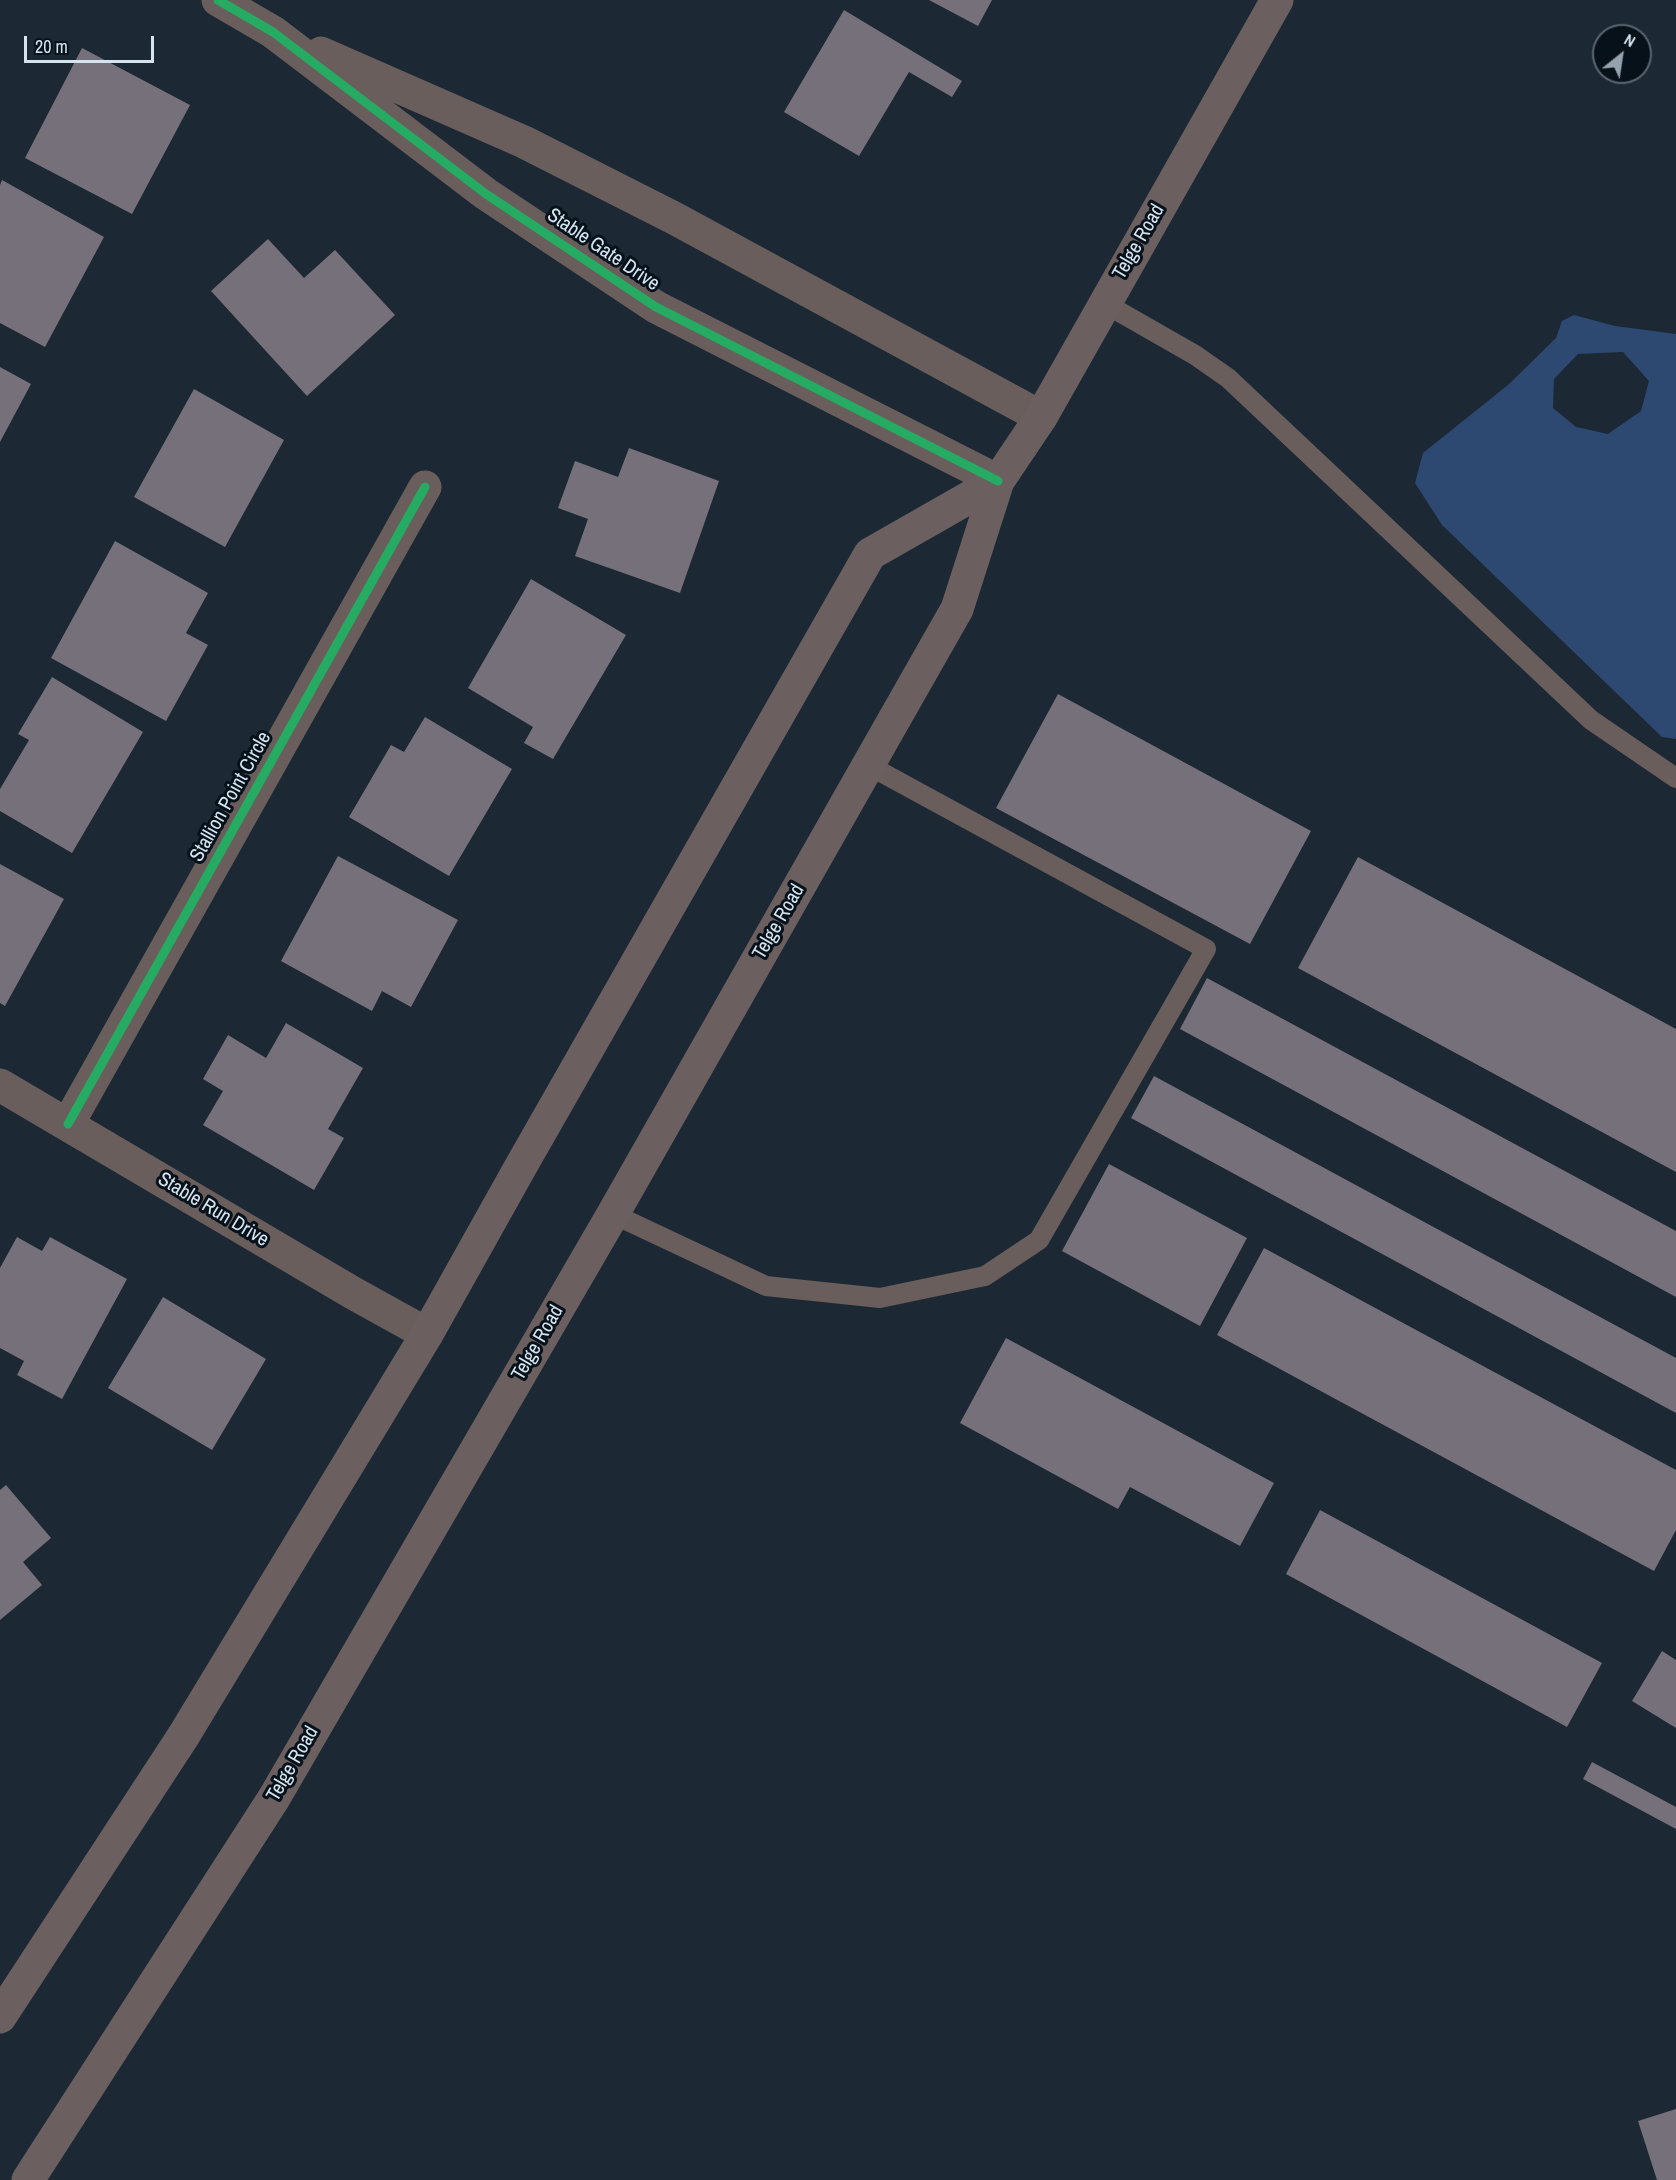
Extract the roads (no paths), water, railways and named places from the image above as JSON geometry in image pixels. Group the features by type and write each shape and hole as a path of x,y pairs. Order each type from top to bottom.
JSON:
{"main road":[{"name":"Telge Road","path":"28,2180 274,1798 613,1214 957,609 998,481 1041,417 1277,0"},
{"name":"Telge Road","path":"0,2018 184,1735 428,1334 526,1156 870,554 998,481"}],"street":[{"name":"Stable Gate Drive","path":"218,0 273,32 524,142 718,241 1041,417"},
{"name":"Stable Gate Drive","path":"273,32 486,194 656,307 998,481"},
{"name":"Stallion Point Circle","path":"68,1124 425,487"},
{"name":"Stable Run Drive","path":"0,1085 353,1293 428,1334"}],"lane":[{"path":"1104,303 1195,355 1228,378 1591,720 1676,778"},
{"path":"613,1214 766,1286 880,1298 985,1276 1039,1240 1206,949 868,765"}],"water":[{"path":"1574,315 1615,326 1676,334 1676,739 1662,737 1442,525 1415,483 1423,453 1508,385 1556,338 1562,321","holes":["1623,352 1649,381 1641,411 1608,434 1576,427 1553,408 1554,379 1578,354"]}]}
